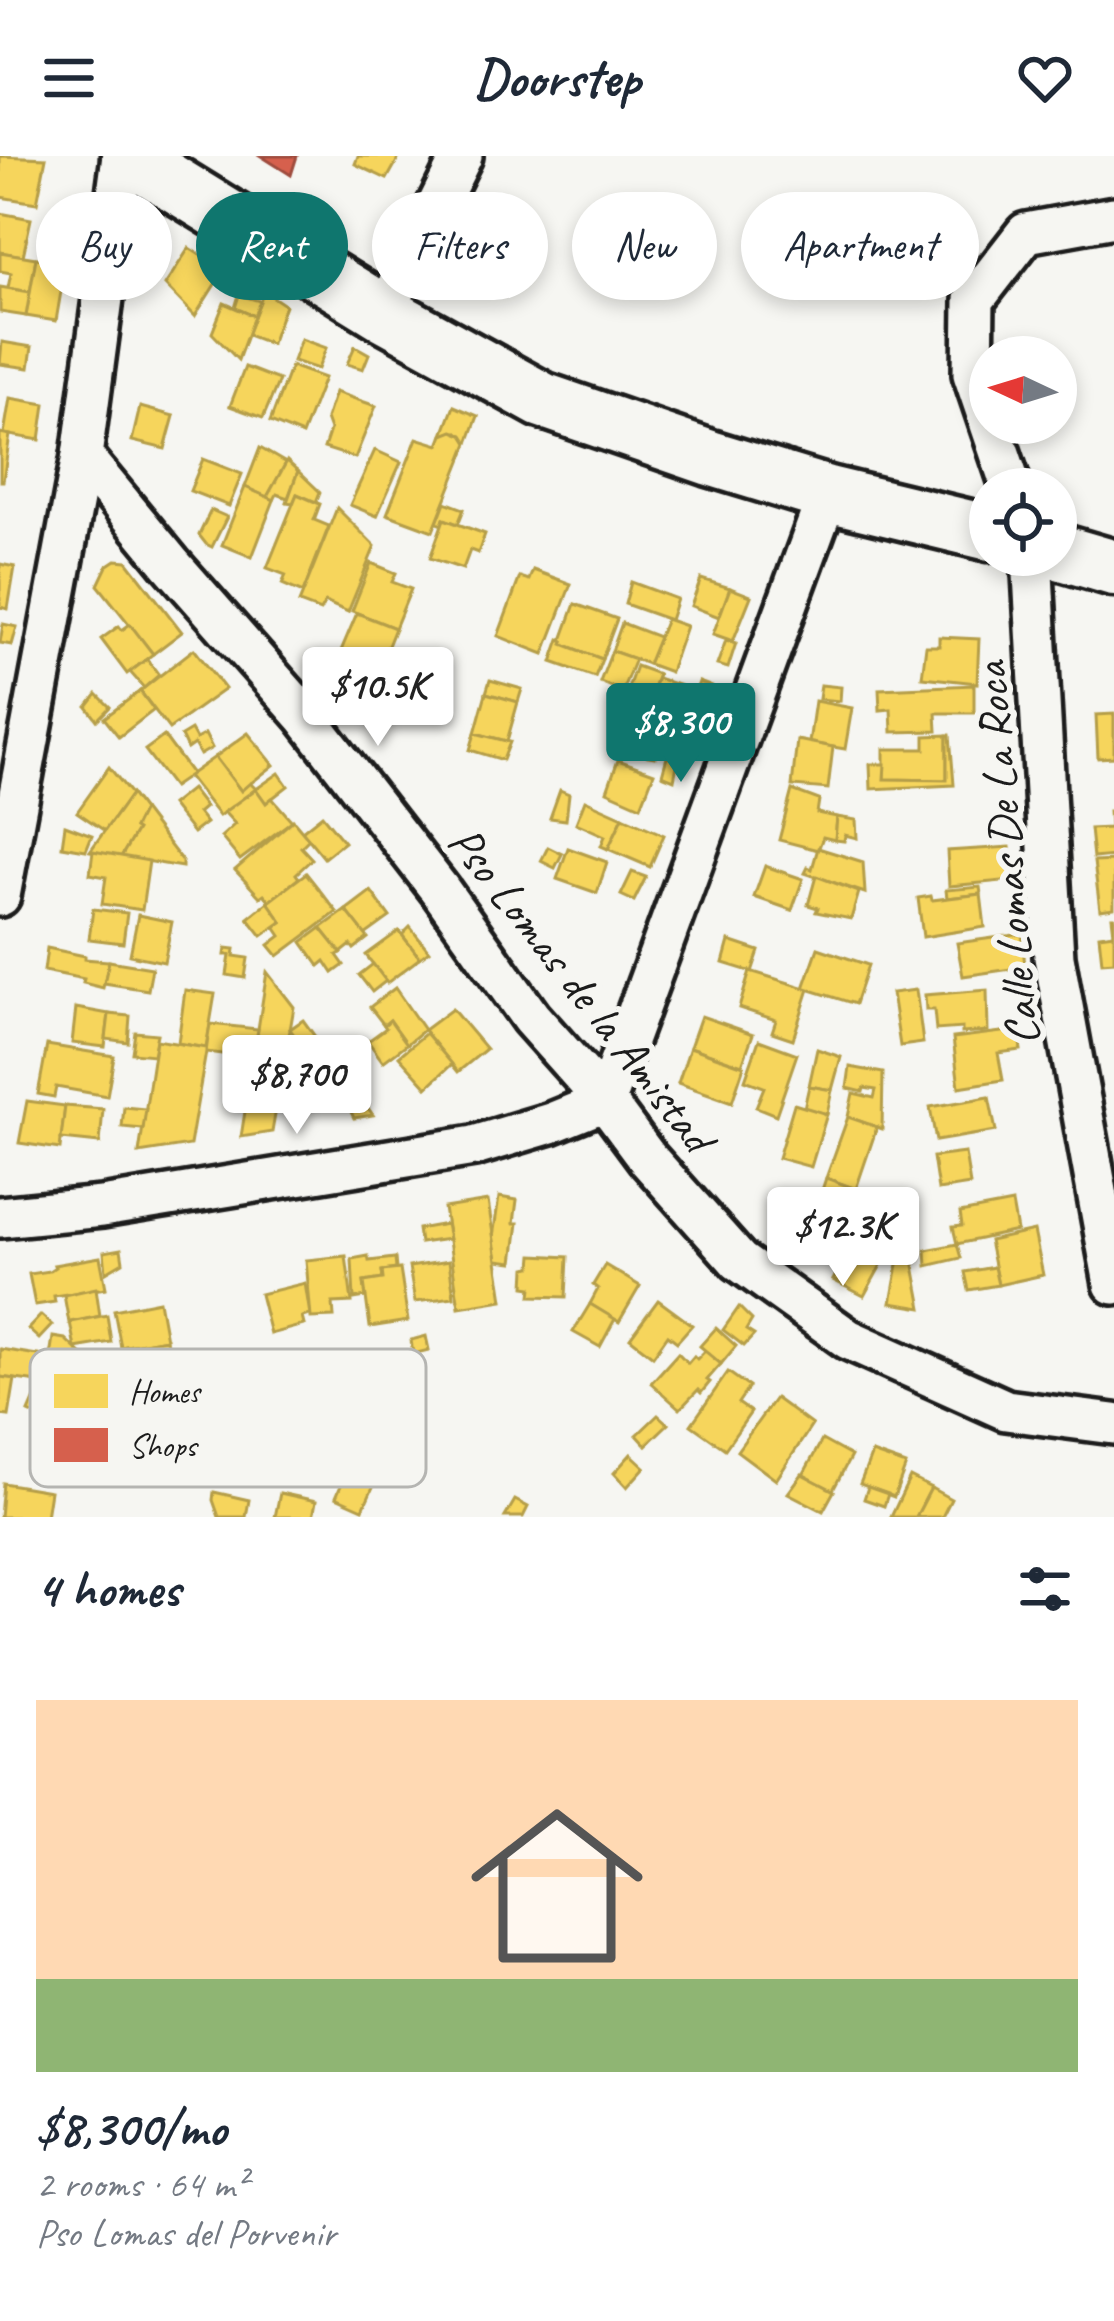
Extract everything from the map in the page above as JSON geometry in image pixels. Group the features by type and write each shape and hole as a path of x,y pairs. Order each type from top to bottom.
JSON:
{"street":[{"path":"0,896 82,456 125,156 384,313 542,400 827,494 969,528"},
{"path":"384,313 462,156"},
{"path":"1005,468 973,374 974,300 1026,232 1114,217"},
{"name":"Pso Lomas de la Amistad","path":"82,456 305,716 440,890 530,1018 739,1261 848,1339 1006,1410 1114,1424"},
{"path":"0,1217 103,1207 474,1146 605,1101 827,494"},
{"path":"1077,557 1114,568"},
{"name":"Calle Lomas De La Roca","path":"1034,576 1054,957 1114,1284"}],"building: Homes":[{"path":"0,156 46,158 36,203 0,197"},
{"path":"358,156 400,156 387,179 355,164"},
{"path":"0,213 31,219 23,256 0,252"},
{"path":"189,248 196,252 196,300 205,300 195,316 172,292 172,274"},
{"path":"0,252 36,258 30,292 8,288 11,273 0,271"},
{"path":"36,258 36,300 60,300 56,321 26,316"},
{"path":"0,287 30,292 26,316 0,312"},
{"path":"237,300 260,301 254,316 235,308"},
{"path":"261,300 285,305 271,344 247,335"},
{"path":"224,303 254,316 238,360 212,333"},
{"path":"301,339 326,348 318,369 293,361"},
{"path":"2,342 32,347 29,368 0,364"},
{"path":"355,346 369,354 363,369 347,364"},
{"path":"291,366 324,378 302,435 270,422"},
{"path":"245,367 279,380 263,418 230,406"},
{"path":"335,392 376,406 355,458 324,448 330,430 326,419"},
{"path":"10,398 45,404 40,440 4,434"},
{"path":"454,406 478,416 468,443 458,432 443,435"},
{"path":"140,407 174,416 165,449 132,441"},
{"path":"453,431 468,443 433,531 387,514 417,438 439,445 443,435"},
{"path":"0,433 10,435 3,481 0,481"},
{"path":"260,448 286,463 267,497 245,487"},
{"path":"375,450 401,462 377,516 350,505"},
{"path":"203,459 242,474 229,506 190,491"},
{"path":"287,461 298,471 288,498 267,497"},
{"path":"298,471 320,492 316,502 297,494 293,503 287,502"},
{"path":"245,487 274,500 252,557 222,545"},
{"path":"297,494 320,504 314,520 329,526 303,593 282,584 286,575 267,568"},
{"path":"445,502 464,509 458,524 444,519 442,525 437,523"},
{"path":"337,508 375,546 348,612 325,602 320,611 299,603"},
{"path":"211,510 227,517 212,547 199,535"},
{"path":"444,519 485,534 478,553 470,550 463,569 430,558"},
{"path":"116,560 127,561 182,632 153,654 98,585 107,566"},
{"path":"371,563 396,573 392,582 411,589 395,628 352,611"},
{"path":"0,564 15,567 8,609 0,607"},
{"path":"533,570 571,584 544,654 498,636 520,577 529,580"},
{"path":"701,579 730,588 719,617 691,606"},
{"path":"631,582 677,599 670,620 625,604"},
{"path":"730,588 751,596 733,641 713,634"},
{"path":"575,604 617,619 602,659 563,644"},
{"path":"357,613 395,628 380,666 368,661 365,668 338,658"},
{"path":"666,619 686,626 670,672 648,664"},
{"path":"622,623 659,637 648,664 612,651"},
{"path":"3,624 17,627 12,645 0,643"},
{"path":"130,624 153,654 127,674 101,639"},
{"path":"939,637 979,639 977,683 922,677 926,646 939,646"},
{"path":"560,639 602,659 595,677 552,662"},
{"path":"726,640 736,643 728,668 717,665"},
{"path":"194,649 225,689 169,729 140,691"},
{"path":"612,651 635,659 622,691 600,682"},
{"path":"147,659 159,675 144,688 130,672"},
{"path":"636,666 658,674 642,718 620,710"},
{"path":"657,678 696,691 683,726 642,718"},
{"path":"490,680 522,689 518,702 486,693"},
{"path":"699,682 720,690 706,730 684,723"},
{"path":"821,685 841,687 840,701 819,699"},
{"path":"974,685 974,713 936,713 937,731 892,732 891,709 880,710 879,689"},
{"path":"140,691 154,710 119,737 104,718"},
{"path":"486,693 518,702 507,741 475,733"},
{"path":"97,694 110,707 97,720 87,707"},
{"path":"815,701 852,708 845,749 809,743"},
{"path":"1114,714 1114,757 1098,758 1096,715"},
{"path":"643,718 661,725 655,757 636,754"},
{"path":"191,730 196,739 205,734 212,748 200,755 194,744 187,749 181,736"},
{"path":"248,733 274,765 241,791 215,757"},
{"path":"475,733 510,742 503,760 470,750"},
{"path":"947,735 947,780 884,779 884,749 925,749 925,736"},
{"path":"947,735 954,785 871,789 870,764 885,764 884,779 947,780"},
{"path":"164,736 192,774 173,787 145,750"},
{"path":"797,740 833,747 828,789 792,786"},
{"path":"215,757 241,791 250,783 256,789 219,816 188,776"},
{"path":"667,757 678,760 674,780 662,775"},
{"path":"618,760 654,773 641,806 607,791"},
{"path":"109,767 131,794 105,831 77,812"},
{"path":"279,773 288,786 266,803 256,789"},
{"path":"191,789 205,807 198,813 206,823 193,833 171,805"},
{"path":"256,789 266,803 272,798 292,821 240,860 221,837 235,824 224,812"},
{"path":"560,790 569,794 566,820 550,818"},
{"path":"792,790 819,800 817,813 837,817 835,840 823,837 818,850 779,840"},
{"path":"131,794 143,810 121,857 90,851"},
{"path":"585,800 623,817 608,849 601,846 605,836 576,823"},
{"path":"143,810 182,861 182,867 121,857"},
{"path":"1109,811 1114,811 1114,856 1093,858 1090,829 1110,828"},
{"path":"322,815 344,842 324,858 302,831"},
{"path":"623,817 664,835 650,867 608,849"},
{"path":"837,817 856,820 857,838 845,835 844,841 835,840"},
{"path":"293,820 309,839 301,847 312,859 296,874 299,878 270,901 264,894 260,897 235,870"},
{"path":"65,825 92,835 86,850 62,846"},
{"path":"548,847 562,854 555,868 541,861"},
{"path":"1010,847 1014,880 949,886 947,851"},
{"path":"568,848 607,862 597,893 557,879"},
{"path":"818,848 863,862 865,893 805,873 808,867 812,869"},
{"path":"93,851 149,861 142,910 102,904 106,877 90,874"},
{"path":"1114,861 1114,908 1100,910 1094,862"},
{"path":"765,866 803,879 792,910 754,897"},
{"path":"632,872 646,877 634,901 621,895"},
{"path":"306,873 337,912 278,956 269,945 281,936 275,927 282,922 268,902"},
{"path":"816,876 859,892 851,919 816,912 818,908 808,905"},
{"path":"980,887 981,894 947,898 946,890"},
{"path":"371,891 390,917 365,935 346,910"},
{"path":"981,894 985,927 923,937 918,898"},
{"path":"268,902 282,922 262,936 248,918"},
{"path":"93,909 127,913 123,943 89,939"},
{"path":"346,910 368,938 341,953 321,928"},
{"path":"138,915 172,922 164,962 130,955"},
{"path":"410,927 429,951 420,958 402,935"},
{"path":"321,928 341,953 337,955 344,965 333,973 325,961 319,966 302,942"},
{"path":"399,931 420,958 387,983 366,955"},
{"path":"1114,933 1114,961 1102,962 1099,935"},
{"path":"1022,934 1025,967 963,976 957,943"},
{"path":"729,941 759,951 752,972 723,963"},
{"path":"47,948 109,961 103,988 44,971"},
{"path":"226,948 235,949 234,956 248,958 245,978 227,975 230,955 225,955"},
{"path":"818,948 868,965 855,1004 804,988"},
{"path":"109,961 152,968 148,990 104,983"},
{"path":"373,964 386,981 372,992 359,975"},
{"path":"750,971 809,989 793,1039 772,1032 776,1020 739,1008"},
{"path":"267,972 294,1007 272,1132 241,1137"},
{"path":"395,988 424,1030 407,1044 390,1020 384,1025 370,1007"},
{"path":"185,990 215,994 206,1048 178,1043"},
{"path":"916,990 923,1043 900,1046 892,993"},
{"path":"987,990 988,1031 936,1030 934,1010 926,1010 925,995"},
{"path":"76,1008 109,1014 105,1047 72,1043"},
{"path":"452,1009 486,1049 458,1072 424,1030"},
{"path":"109,1014 130,1016 128,1042 106,1039"},
{"path":"701,1016 753,1034 742,1065 690,1047"},
{"path":"303,1020 321,1045 310,1058 290,1029"},
{"path":"390,1020 407,1044 383,1062 368,1041"},
{"path":"210,1024 258,1029 253,1058 206,1052"},
{"path":"1018,1030 1021,1050 998,1053 1003,1080 959,1087 953,1038"},
{"path":"135,1032 157,1034 153,1055 132,1053"},
{"path":"426,1033 452,1064 427,1087 399,1056"},
{"path":"156,1040 206,1048 206,1052 190,1145 139,1153"},
{"path":"759,1040 797,1054 776,1115 756,1107 764,1087 745,1080"},
{"path":"47,1045 114,1056 107,1096 56,1087 54,1097 38,1094"},
{"path":"690,1047 744,1066 732,1102 678,1083"},
{"path":"817,1049 841,1057 832,1090 809,1086"},
{"path":"321,1050 336,1084 315,1093 311,1084 292,1098 283,1069"},
{"path":"850,1067 883,1073 882,1129 848,1117 853,1093 874,1098 876,1090 847,1088"},
{"path":"809,1086 832,1090 827,1114 804,1108"},
{"path":"989,1097 996,1131 936,1141 930,1107"},
{"path":"27,1101 65,1106 60,1149 19,1143"},
{"path":"363,1101 373,1115 354,1118 349,1108"},
{"path":"794,1104 827,1114 811,1167 778,1158"},
{"path":"65,1106 103,1109 100,1143 61,1139"},
{"path":"124,1107 146,1109 143,1129 122,1127"},
{"path":"848,1117 877,1127 856,1189 826,1178"},
{"path":"965,1153 970,1185 938,1190 933,1157"},
{"path":"826,1178 856,1189 850,1207 820,1196"},
{"path":"499,1197 517,1200 513,1262 497,1260 493,1237"},
{"path":"488,1201 503,1300 459,1307 444,1208"},
{"path":"1012,1203 1017,1231 957,1244 953,1227 962,1226 960,1213"},
{"path":"867,1209 901,1228 886,1256 853,1236"},
{"path":"446,1224 449,1239 420,1243 418,1229"},
{"path":"1034,1231 1043,1275 998,1285 989,1241"},
{"path":"850,1235 886,1256 864,1296 833,1280 846,1256 841,1253"},
{"path":"902,1243 910,1244 922,1308 891,1303"},
{"path":"957,1244 961,1258 927,1266 926,1250"},
{"path":"121,1249 123,1262 106,1272 104,1252"},
{"path":"533,1255 568,1257 566,1297 531,1296 532,1287 525,1286"},
{"path":"346,1256 352,1302 333,1303 334,1317 311,1318 306,1260"},
{"path":"368,1256 369,1261 395,1258 396,1269 382,1271 383,1279 364,1282 366,1297 354,1299 352,1259"},
{"path":"100,1257 106,1288 54,1296 55,1302 35,1305 29,1274"},
{"path":"449,1261 454,1297 415,1302 409,1267"},
{"path":"605,1265 640,1286 619,1322 590,1304 598,1289 593,1285"},
{"path":"994,1267 998,1285 969,1290 965,1272"},
{"path":"400,1269 408,1321 370,1327 364,1282 383,1279 382,1271"},
{"path":"305,1283 310,1315 302,1317 304,1325 270,1334 260,1294"},
{"path":"96,1288 100,1316 69,1323 64,1295"},
{"path":"658,1300 692,1325 677,1342 668,1335 653,1356 630,1338"},
{"path":"159,1301 166,1339 121,1347 114,1310"},
{"path":"590,1304 615,1319 600,1347 573,1332"},
{"path":"739,1307 752,1320 746,1330 754,1335 744,1346 723,1330"},
{"path":"41,1315 52,1325 39,1339 28,1329"},
{"path":"107,1315 111,1342 75,1348 70,1322"},
{"path":"716,1328 736,1346 721,1364 700,1346"},
{"path":"426,1336 429,1350 412,1349 411,1340"},
{"path":"53,1337 65,1339 76,1349 51,1349"},
{"path":"166,1339 168,1349 121,1349"},
{"path":"0,1349 30,1354 30,1381 0,1377"},
{"path":"705,1351 721,1364 701,1393 698,1390 680,1409 651,1383 678,1353 688,1363"},
{"path":"728,1372 749,1387 738,1403 751,1412 725,1449 691,1425"},
{"path":"0,1377 15,1379 9,1416 0,1415"},
{"path":"775,1398 812,1425 776,1480 737,1451"},
{"path":"658,1415 668,1424 646,1445 637,1435"},
{"path":"822,1440 851,1456 833,1490 803,1475"},
{"path":"872,1453 906,1465 894,1497 860,1484"},
{"path":"631,1454 645,1467 627,1487 614,1473"},
{"path":"802,1474 834,1491 823,1511 788,1493"},
{"path":"910,1477 931,1488 916,1517 891,1517"},
{"path":"3,1483 50,1491 46,1517 0,1517"},
{"path":"340,1487 373,1487 363,1509 336,1497"},
{"path":"868,1487 888,1494 884,1506 864,1499"},
{"path":"931,1488 951,1499 942,1517 916,1517"},
{"path":"214,1492 249,1500 246,1517 219,1517"},
{"path":"280,1493 316,1501 313,1517 275,1517"},
{"path":"515,1500 528,1507 523,1517 505,1517"}],"building: Shops":[{"path":"261,156 297,156 291,175"}]}
